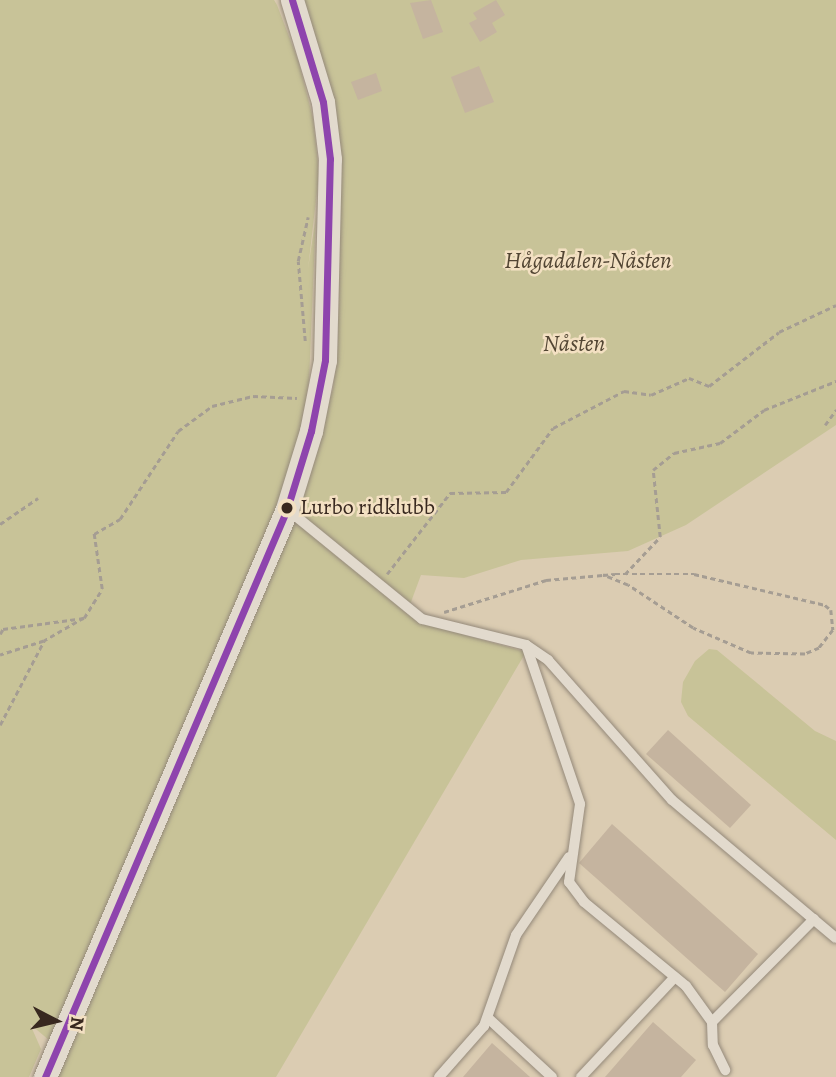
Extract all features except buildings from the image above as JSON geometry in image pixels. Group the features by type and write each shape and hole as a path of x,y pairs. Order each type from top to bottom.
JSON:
{"street":[{"path":"44,1077 287,509 311,431 325,360 331,194 323,102 292,0"}],"lane":[{"path":"287,509 353,566 420,618 526,645 573,684 672,800 836,938"},
{"path":"526,645 580,804 569,882 579,897 675,977 712,1022 713,1045 726,1070"},
{"path":"439,1077 488,1018 516,935 571,855"},
{"path":"712,1022 814,919"},
{"path":"581,1077 675,977"},
{"path":"488,1018 552,1077"}],"path":[{"path":"305,351 298,251 311,207"},
{"path":"353,566 388,574 450,493 506,492 553,428 624,391 651,396 690,378 709,386 779,332 836,305"},
{"path":"625,574 646,557 660,537 653,470 674,453 719,443 764,410 836,381"},
{"path":"299,404 301,391"},
{"path":"0,655 44,641 84,618 102,589 94,534 120,519 178,430 212,406 253,396 300,398"},
{"path":"825,425 836,410"},
{"path":"0,524 38,498"},
{"path":"420,618 546,580 603,575 625,574 701,575 807,598 831,610 833,630 819,648 805,654 751,653 693,628 628,585 603,575"},
{"path":"0,634 2,629 84,618"},
{"path":"0,725 44,641"}],"green space":[{"name":"Hågadalen-Nåsten","path":"0,0 274,0 277,5 298,60 313,118 319,174 308,269 316,215 309,381 284,534 333,389 338,339 340,161 304,0 836,0 836,425 686,525 628,551 521,560 464,578 421,575 408,610 464,635 526,652 276,1077 53,1077 63,1052 30,1024 41,1049 29,1077 0,1077"},
{"path":"709,649 717,650 815,731 836,741 836,840 688,716 681,702 683,682 695,661"}],"transit line":[{"path":"45,1077 287,509 311,431 325,360 330,159 323,102 292,0"}],"place":[{"name":"Lurbo ridklubb","path":"287,508"}],"park label":[{"name":"Nåsten","path":"574,344"}]}
